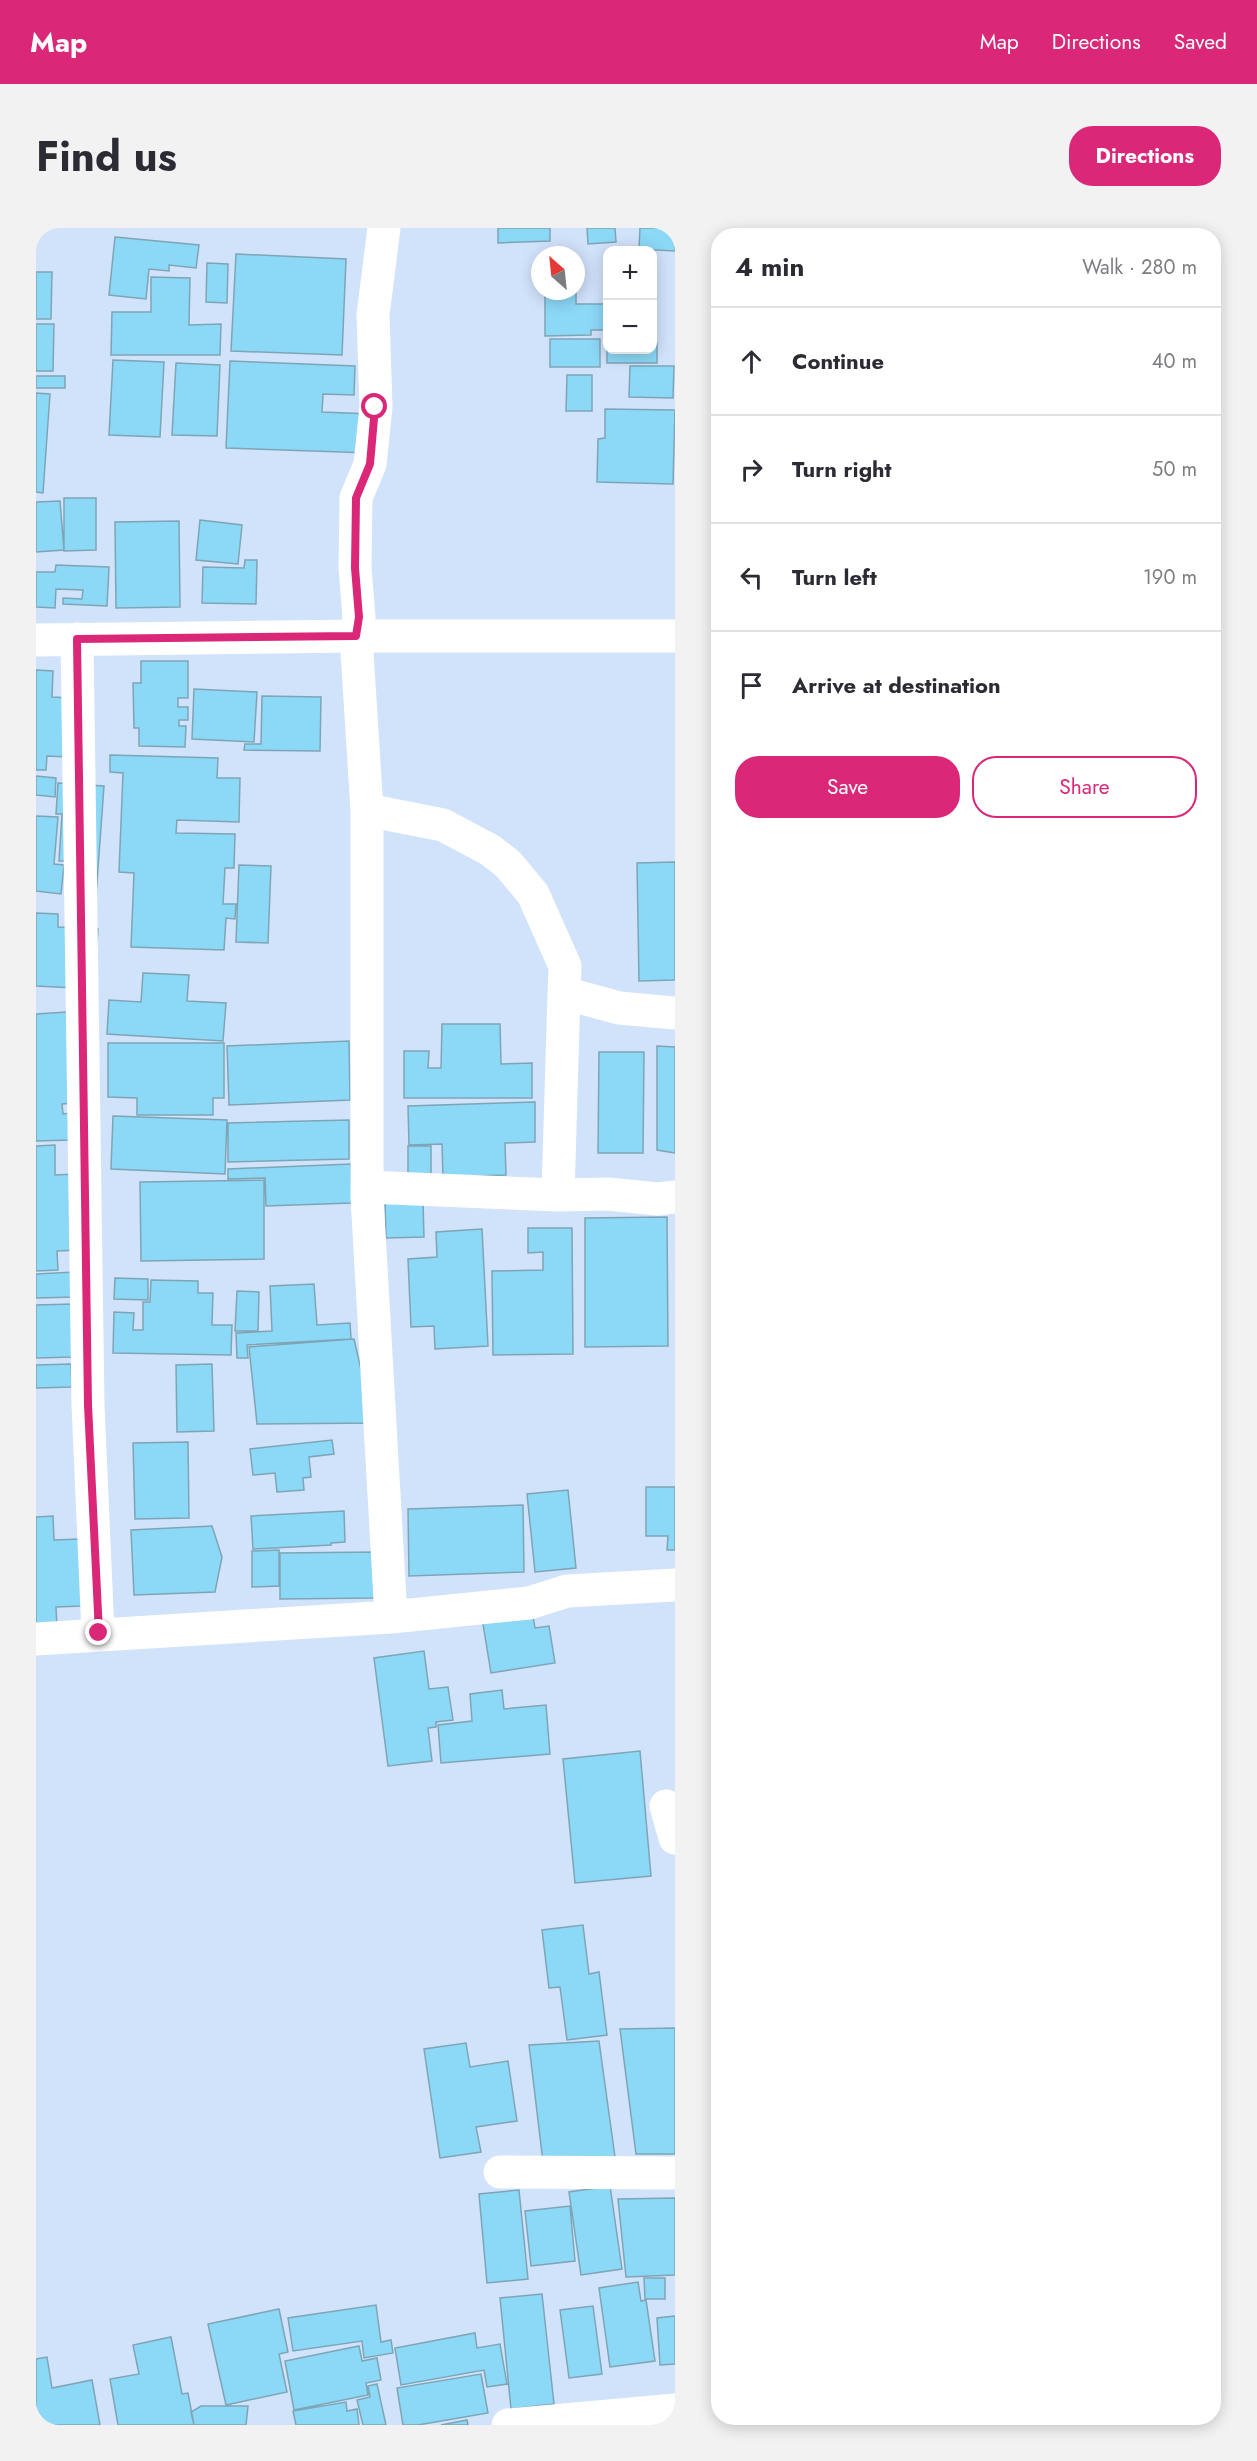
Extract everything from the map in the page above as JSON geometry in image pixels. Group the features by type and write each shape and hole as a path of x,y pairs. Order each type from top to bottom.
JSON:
{"street":[{"path":"384,228 373,315 375,407 370,464 356,498 355,568 359,617 356,636 366,810 367,1187 391,1617"},
{"path":"36,640 356,636 675,636"},
{"path":"77,639 88,1405 99,1633"},
{"path":"366,810 444,825 490,850 508,864 533,894 566,966 558,1195"},
{"path":"564,993 619,1008 675,1013"},
{"path":"367,1187 558,1195 608,1194 658,1199 675,1197"},
{"path":"36,1639 99,1633 391,1617 529,1603 567,1591 675,1586"},
{"path":"666,1806 675,1838"},
{"path":"500,2172 675,2173"},
{"path":"508,2425 675,2410"}],"building":[{"path":"498,228 550,228 550,241 498,243"},
{"path":"587,228 615,228 616,242 588,244"},
{"path":"640,228 675,228 675,251 657,250 657,246 639,246"},
{"path":"115,237 199,245 196,268 169,265 169,271 149,269 146,299 109,295"},
{"path":"236,254 346,259 342,355 231,351"},
{"path":"207,263 228,264 227,303 206,302"},
{"path":"36,272 52,272 51,319 36,319"},
{"path":"151,277 190,278 189,325 221,324 220,355 111,355 112,312 151,312"},
{"path":"545,300 576,300 576,304 603,304 603,330 591,330 591,335 545,336"},
{"path":"36,324 54,324 53,371 36,371"},
{"path":"550,339 600,339 600,367 550,367"},
{"path":"607,354 657,354 657,363 607,363"},
{"path":"113,360 164,362 160,437 109,435"},
{"path":"230,361 355,366 354,395 323,394 322,412 371,414 369,453 226,448"},
{"path":"176,363 220,365 217,436 172,435"},
{"path":"630,366 674,366 673,398 629,397"},
{"path":"567,375 592,375 592,411 566,411"},
{"path":"36,376 65,376 65,388 36,388"},
{"path":"36,393 50,394 43,493 36,492"},
{"path":"605,409 675,410 673,484 597,482 598,439 605,438"},
{"path":"64,498 96,498 96,550 64,551"},
{"path":"60,501 64,550 36,552 36,502"},
{"path":"200,520 242,525 238,564 196,560"},
{"path":"179,521 180,607 116,608 115,522"},
{"path":"245,560 257,560 256,604 202,603 203,567 244,568"},
{"path":"56,565 109,567 107,606 63,604 63,598 82,599 83,590 56,589 55,608 36,607 36,572 55,572"},
{"path":"141,661 188,661 188,698 178,698 178,707 188,707 188,720 179,720 179,726 186,726 185,747 139,746 139,728 134,728 133,683 141,683"},
{"path":"36,670 53,671 52,697 72,698 69,757 47,756 46,770 36,770"},
{"path":"194,689 257,692 254,742 192,739"},
{"path":"262,696 321,697 320,751 244,750 245,744 261,744"},
{"path":"110,755 218,758 217,778 240,778 239,822 177,820 176,833 235,834 234,868 225,868 223,904 236,904 235,919 226,918 224,950 131,947 134,873 119,872 123,773 110,772"},
{"path":"36,776 56,778 55,797 36,795"},
{"path":"58,783 104,786 96,896 69,861 59,861 62,814 56,814"},
{"path":"36,816 58,817 54,864 64,865 61,894 36,891"},
{"path":"675,862 675,980 639,981 637,863"},
{"path":"239,865 271,866 268,943 236,942"},
{"path":"36,913 58,914 58,927 98,929 94,989 36,986"},
{"path":"143,973 189,975 187,1001 226,1003 223,1041 107,1034 109,1000 141,1002"},
{"path":"67,1012 93,1102 62,1104 63,1114 70,1113 71,1140 36,1141 36,1014"},
{"path":"442,1024 500,1024 501,1064 532,1063 532,1098 404,1098 404,1051 429,1051 428,1068 441,1068"},
{"path":"349,1041 350,1100 229,1105 227,1046"},
{"path":"108,1043 224,1043 224,1098 213,1098 213,1115 137,1115 137,1098 108,1097"},
{"path":"657,1046 675,1047 675,1153 657,1150"},
{"path":"599,1052 644,1052 643,1153 598,1153"},
{"path":"535,1102 535,1142 505,1143 506,1175 443,1177 442,1144 409,1145 408,1106"},
{"path":"113,1116 227,1120 225,1174 111,1169"},
{"path":"349,1120 349,1159 228,1162 228,1123"},
{"path":"55,1145 55,1175 76,1174 79,1250 57,1251 58,1270 36,1271 36,1146"},
{"path":"408,1146 431,1146 431,1176 408,1176"},
{"path":"351,1164 352,1203 266,1206 265,1178 228,1179 228,1169"},
{"path":"264,1180 264,1259 141,1261 140,1182"},
{"path":"423,1201 424,1237 386,1238 385,1202"},
{"path":"667,1217 668,1346 585,1347 585,1218"},
{"path":"528,1228 572,1228 573,1354 493,1355 492,1271 543,1270 543,1252 528,1253"},
{"path":"482,1229 488,1346 435,1349 434,1326 411,1327 408,1259 437,1257 436,1232"},
{"path":"74,1272 75,1297 36,1298 36,1274"},
{"path":"115,1278 148,1279 148,1300 114,1299"},
{"path":"151,1280 198,1281 198,1293 213,1293 212,1325 232,1325 231,1355 113,1353 114,1312 134,1313 133,1330 143,1330 143,1302 150,1302"},
{"path":"314,1284 317,1325 350,1323 351,1339 247,1345 248,1358 237,1358 236,1333 272,1331 270,1286"},
{"path":"237,1291 259,1292 258,1331 235,1331"},
{"path":"72,1304 73,1357 36,1358 36,1305"},
{"path":"354,1339 365,1387 377,1423 257,1424 249,1347"},
{"path":"71,1364 72,1387 36,1388 36,1365"},
{"path":"212,1364 214,1431 177,1432 176,1365"},
{"path":"332,1440 334,1454 309,1457 311,1477 303,1478 304,1490 277,1492 275,1473 253,1475 250,1449"},
{"path":"188,1442 189,1518 135,1519 133,1443"},
{"path":"646,1487 675,1487 675,1550 667,1550 668,1536 646,1536"},
{"path":"568,1490 576,1568 535,1572 527,1494"},
{"path":"523,1505 524,1572 409,1576 408,1509"},
{"path":"344,1511 345,1542 331,1543 331,1545 253,1549 251,1516"},
{"path":"53,1516 54,1540 79,1539 82,1606 56,1607 57,1628 36,1629 36,1517"},
{"path":"212,1526 222,1557 215,1592 134,1595 131,1530"},
{"path":"279,1550 279,1586 252,1587 252,1551"},
{"path":"376,1552 376,1598 280,1599 280,1553"},
{"path":"532,1610 535,1628 549,1626 555,1663 491,1673 482,1618"},
{"path":"424,1651 429,1689 448,1687 453,1720 436,1722 436,1727 428,1728 432,1761 388,1766 374,1658"},
{"path":"502,1690 504,1709 546,1705 550,1754 441,1763 438,1725 472,1721 470,1694"},
{"path":"640,1751 651,1876 575,1883 563,1759"},
{"path":"583,1925 589,1974 599,1972 607,2035 567,2040 560,1987 549,1988 542,1930"},
{"path":"675,2028 675,2154 636,2154 620,2029"},
{"path":"599,2041 615,2157 543,2162 529,2045"},
{"path":"466,2043 470,2067 508,2061 517,2121 476,2127 481,2152 440,2158 424,2049"},
{"path":"610,2186 622,2269 581,2275 569,2192"},
{"path":"519,2190 528,2279 487,2283 479,2194"},
{"path":"675,2198 675,2275 626,2277 618,2199"},
{"path":"570,2206 575,2261 531,2266 525,2211"},
{"path":"644,2278 665,2278 665,2299 645,2299"},
{"path":"638,2282 641,2301 646,2300 655,2361 610,2367 599,2288"},
{"path":"542,2294 554,2404 511,2409 500,2298"},
{"path":"376,2305 381,2342 391,2340 393,2353 364,2358 362,2341 293,2351 288,2318"},
{"path":"593,2306 602,2374 569,2378 560,2310"},
{"path":"279,2309 288,2352 279,2354 287,2392 226,2405 208,2324"},
{"path":"675,2316 675,2364 660,2365 657,2318"},
{"path":"475,2333 477,2348 500,2344 507,2384 487,2387 484,2370 401,2385 395,2348"},
{"path":"171,2337 182,2394 188,2393 194,2425 118,2425 110,2379 139,2374 133,2345"},
{"path":"359,2346 362,2361 377,2358 381,2380 366,2383 368,2395 294,2410 285,2361"},
{"path":"47,2357 52,2388 92,2380 100,2425 36,2425 36,2359"},
{"path":"481,2374 488,2413 418,2425 403,2425 397,2388"},
{"path":"377,2384 386,2425 363,2425 357,2400 370,2397 368,2386"},
{"path":"346,2402 347,2411 357,2409 359,2425 296,2425 293,2411"},
{"path":"201,2406 248,2406 246,2425 194,2425 191,2412"},
{"path":"467,2420 468,2425 441,2425"}],"route":[{"path":"99,1633 88,1405 77,639 356,636 359,617 355,568 356,498 370,464 375,407"}]}
